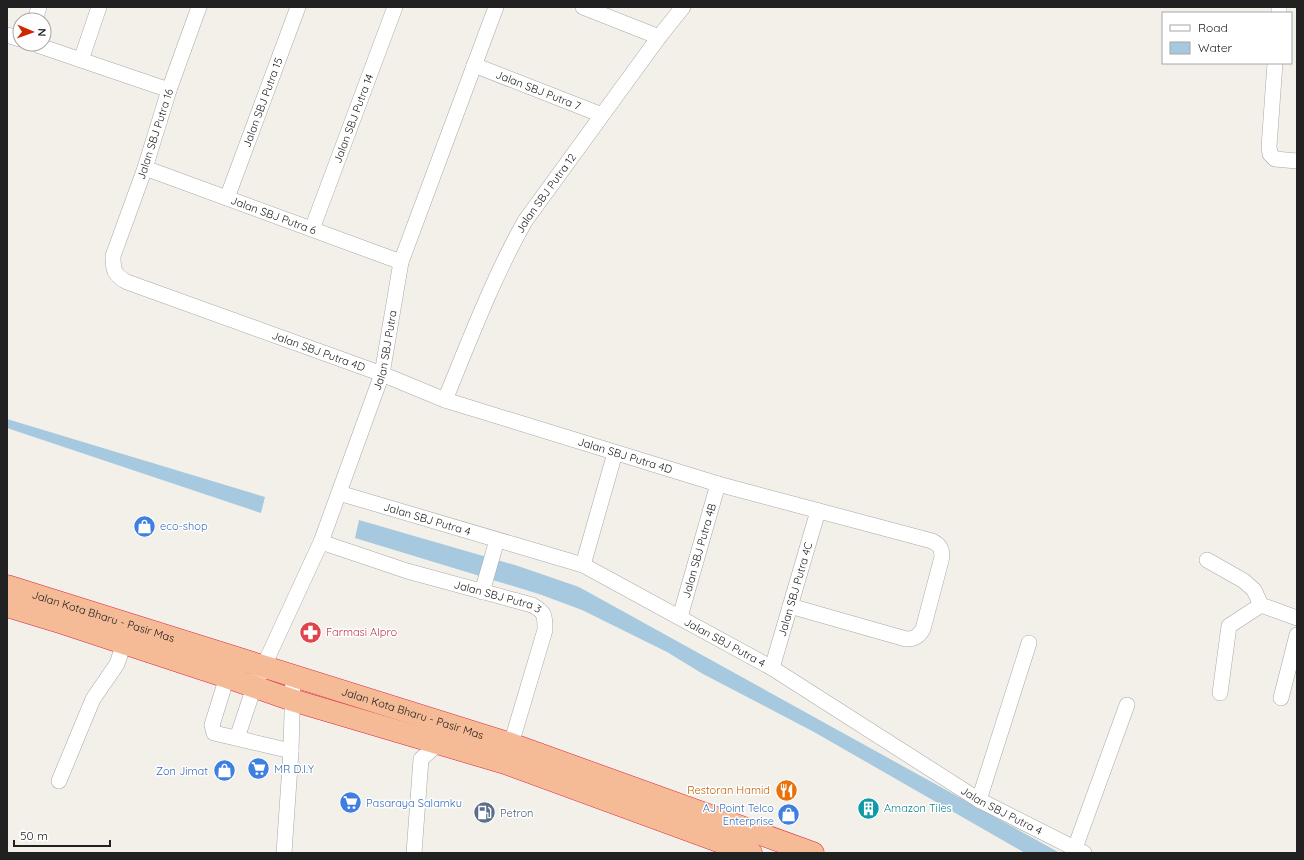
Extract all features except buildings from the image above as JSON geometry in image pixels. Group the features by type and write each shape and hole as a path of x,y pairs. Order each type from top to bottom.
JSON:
{"highway":[{"name":"Jalan Kota Bharu - Pasir Mas","path":"7,586 293,674 511,744 813,853"},
{"name":"Jalan Kota Bharu - Pasir Mas","path":"7,606 124,643 292,700 505,763 750,853"}],"street":[{"path":"81,60 99,7"},
{"name":"Jalan SBJ Putra 16","path":"113,261 113,256 145,168 169,90 199,7"},
{"name":"Jalan SBJ Putra 15","path":"227,198 298,7"},
{"name":"Jalan SBJ Putra 14","path":"312,229 395,7"},
{"name":"Jalan SBJ Putra","path":"237,738 254,687 321,542 382,374 401,262 496,7"},
{"path":"583,7 659,37"},
{"name":"Jalan SBJ Putra 12","path":"445,400 488,294 525,221 659,37 683,7"},
{"path":"52,50 169,90"},
{"path":"1275,64 1269,147 1270,154 1275,159 1297,161"},
{"name":"Jalan SBJ Putra 7","path":"474,65 602,115"},
{"name":"Jalan SBJ Putra 6","path":"145,168 401,262"},
{"name":"Jalan SBJ Putra 4D","path":"113,261 113,268 118,277 127,282 382,374 445,400 718,484 932,541 938,544 942,550 942,557 923,629 919,635 913,639 906,639 790,606"},
{"path":"584,565 615,453"},
{"name":"Jalan SBJ Putra 4B","path":"680,617 718,484"},
{"name":"Jalan SBJ Putra 4","path":"339,493 496,543 584,565 772,668 979,800 1080,851"},
{"name":"Jalan SBJ Putra 4C","path":"772,668 818,511"},
{"name":"Jalan SBJ Putra 3","path":"321,542 408,571 483,588 532,605 541,610 545,618 545,630 511,744"},
{"path":"483,588 496,543"},
{"path":"1208,560 1244,581 1254,590 1261,605 1297,618"},
{"path":"1220,694 1229,626 1261,605"},
{"path":"1281,698 1297,635"},
{"path":"59,781 93,699 117,664 124,643"},
{"path":"979,800 1029,643"},
{"path":"284,853 292,751 293,674"},
{"path":"227,677 212,725 214,733 292,751"},
{"path":"1080,851 1127,705"},
{"path":"414,853 421,759 438,744"}],"water":[{"path":"7,419 265,497 261,513 7,428"},
{"path":"359,520 518,566 579,587 1060,853 1025,853 814,732 703,674 667,652 582,610 539,594 355,538"}],"place":[{"name":"eco-shop","path":"145,526"},
{"name":"Farmasi Alpro","path":"310,632"},
{"name":"MR D.I.Y","path":"259,769"},
{"name":"Zon Jimat","path":"224,771"},
{"name":"Restoran Hamid","path":"786,790"},
{"name":"Pasaraya Salamku","path":"350,803"},
{"name":"Amazon Tiles","path":"868,808"},
{"name":"Petron","path":"485,813"},
{"name":"AJ Point Telco Enterprise","path":"789,814"}]}
